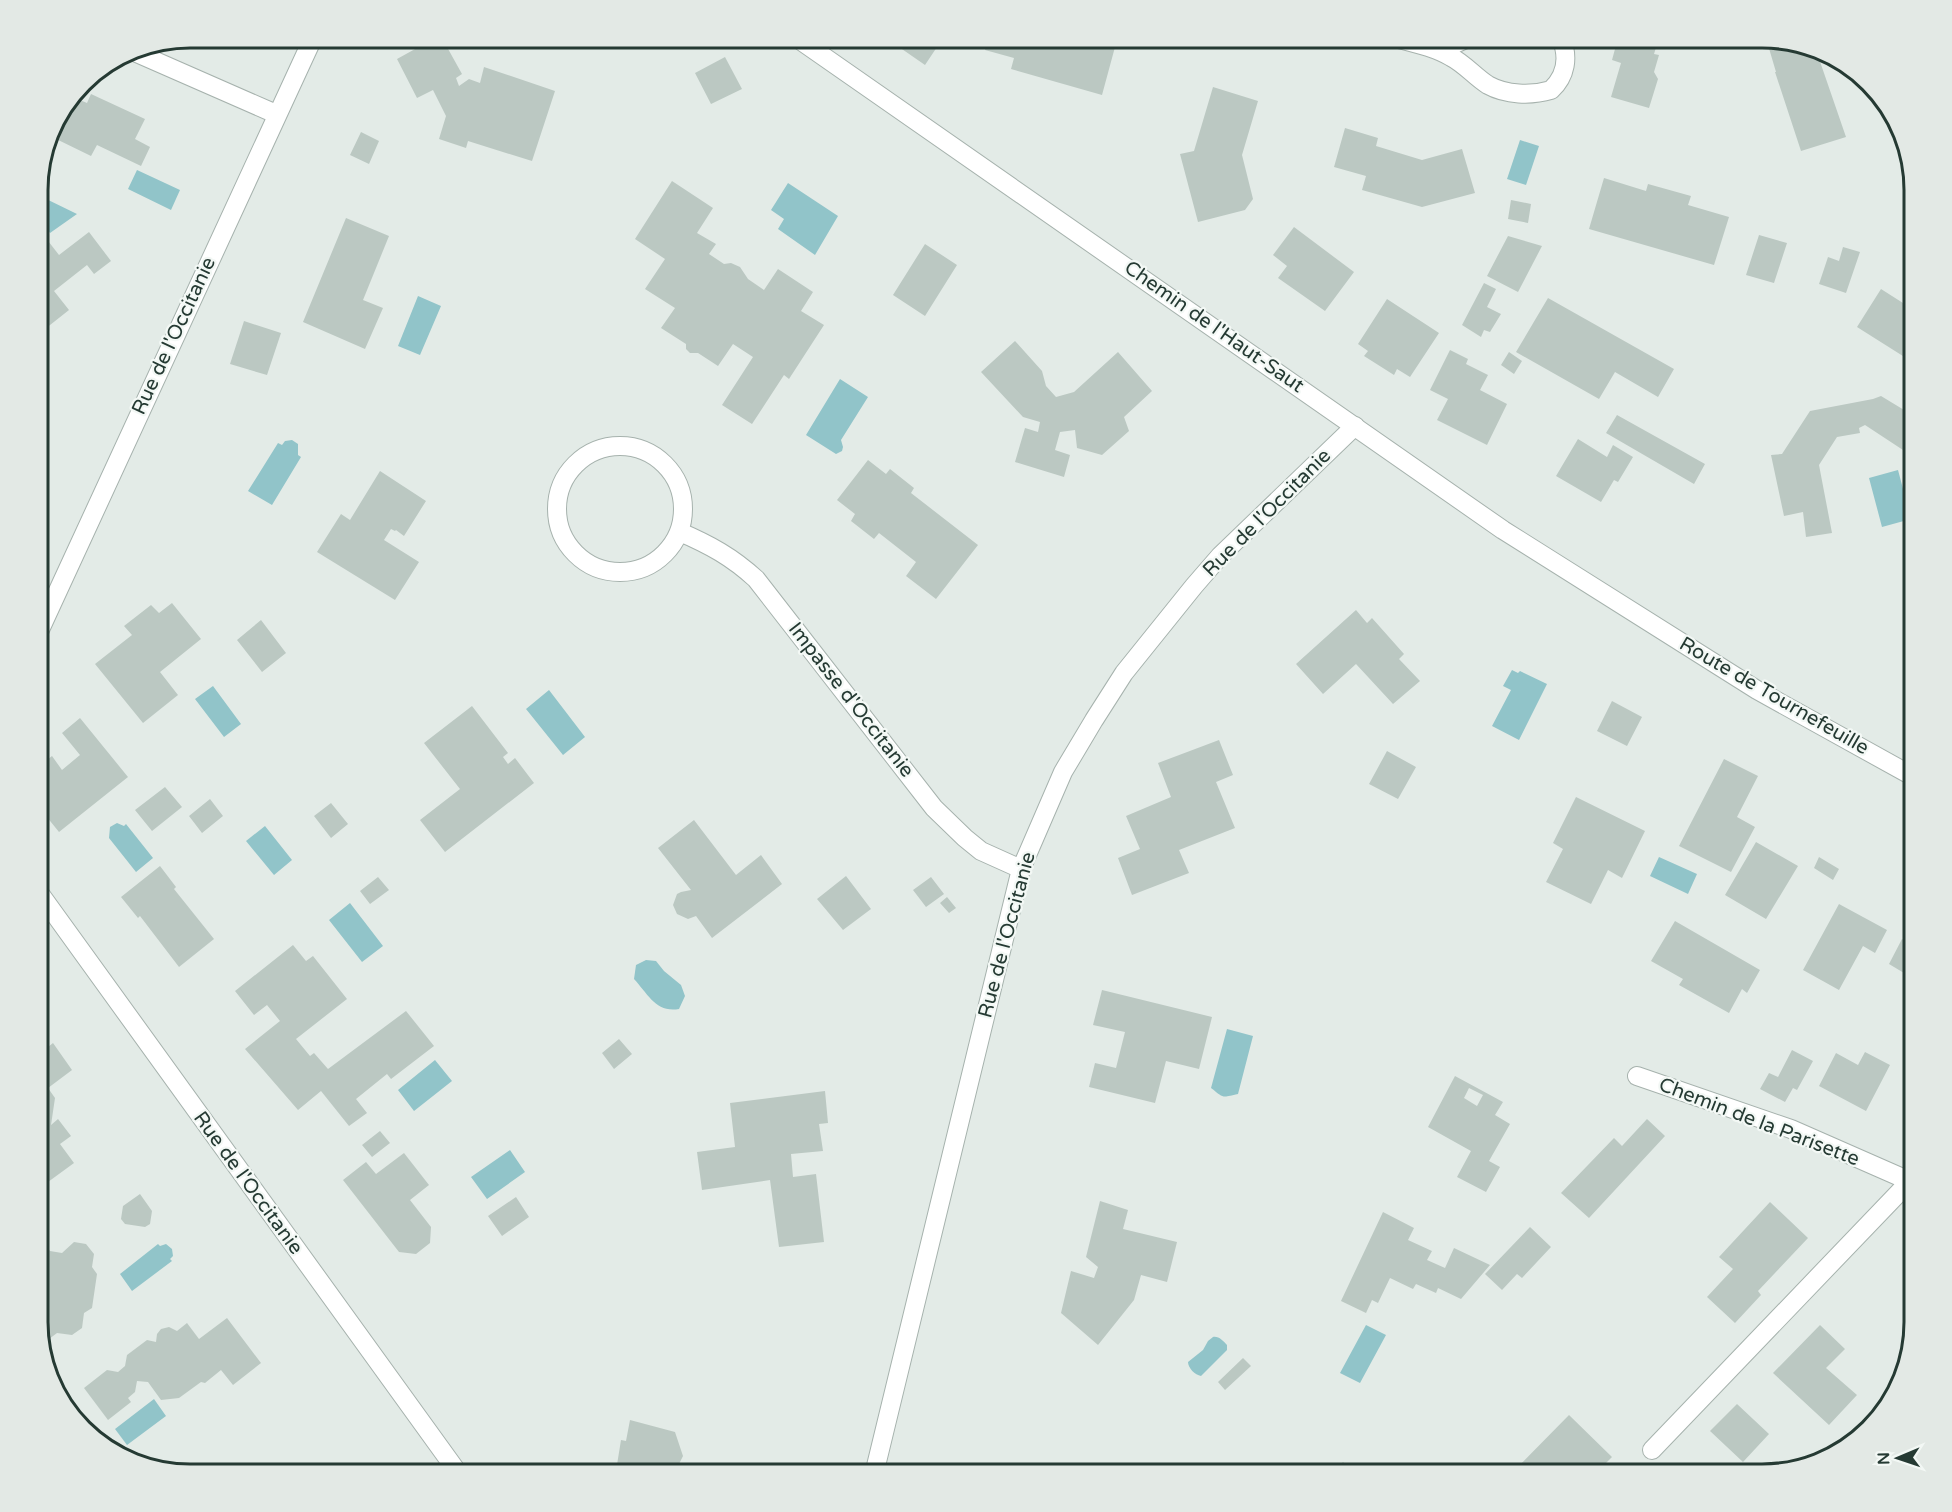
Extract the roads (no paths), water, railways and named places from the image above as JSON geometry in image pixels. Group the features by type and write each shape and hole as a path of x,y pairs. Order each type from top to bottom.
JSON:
{"street":[{"name":"Rue de l'Occitanie","path":"48,612 308,48"},
{"name":"Chemin de l'Haut-Saut","path":"811,48 1503,530 1634,613"},
{"path":"1433,48 1462,63 1488,85 1515,93 1539,94 1551,90 1562,77 1566,57 1564,48"},
{"path":"1437,49 1441,48"},
{"path":"144,56 276,114"},
{"name":"Rue de l'Occitanie","path":"876,1464 1021,869 1064,772 1124,673 1149,639 1220,556 1355,426"},
{"path":"619,444 644,449 665,462 679,483 685,508 680,532 666,553 646,568 621,573 597,568 576,555 562,534 556,510 561,485 574,464 595,450 619,444"},
{"name":"Impasse d'Occitanie","path":"680,532 733,558 756,579 934,808 981,851 1021,869"},
{"name":"Route de Tournefeuille","path":"1634,613 1757,690 1904,771"},
{"name":"Rue de l'Occitanie","path":"48,905 452,1464"},
{"name":"Chemin de la Parisette","path":"1637,1076 1791,1130 1904,1179"},
{"path":"1652,1450 1904,1190"}],"water":[{"path":"1520,140 1539,146 1526,185 1507,179"},
{"path":"137,170 180,190 171,210 128,189"},
{"path":"788,183 838,216 815,255 778,229 784,219 771,210"},
{"path":"48,200 77,214 50,233 48,230"},
{"path":"418,296 441,306 420,355 398,346"},
{"path":"840,379 868,397 841,440 842,451 836,454 806,435"},
{"path":"292,440 298,444 298,455 301,457 272,505 248,491 278,443 282,445 285,441"},
{"path":"1898,470 1904,493 1904,521 1882,527 1869,478"},
{"path":"1512,670 1518,673 1520,671 1547,684 1519,740 1492,726 1511,690 1503,686"},
{"path":"213,686 241,724 224,737 195,699"},
{"path":"549,690 585,737 563,755 526,709"},
{"path":"117,823 124,826 126,824 153,858 136,872 109,838 110,827"},
{"path":"265,826 292,860 274,875 246,841"},
{"path":"1659,857 1697,874 1688,894 1650,876"},
{"path":"350,903 383,946 362,962 329,920"},
{"path":"646,960 656,961 681,985 685,996 679,1009 664,1008 658,1005 634,979 636,965"},
{"path":"1227,1029 1253,1036 1238,1094 1225,1096 1211,1088"},
{"path":"435,1060 452,1081 414,1111 398,1090"},
{"path":"510,1150 525,1172 487,1199 471,1177"},
{"path":"158,1244 160,1246 166,1244 172,1249 173,1256 170,1259 172,1261 132,1291 120,1274"},
{"path":"1366,1325 1386,1335 1360,1383 1340,1373"},
{"path":"1213,1337 1222,1340 1227,1345 1227,1350 1201,1376 1194,1373 1188,1362 1203,1350"},
{"path":"154,1399 166,1416 127,1445 115,1429"}]}
